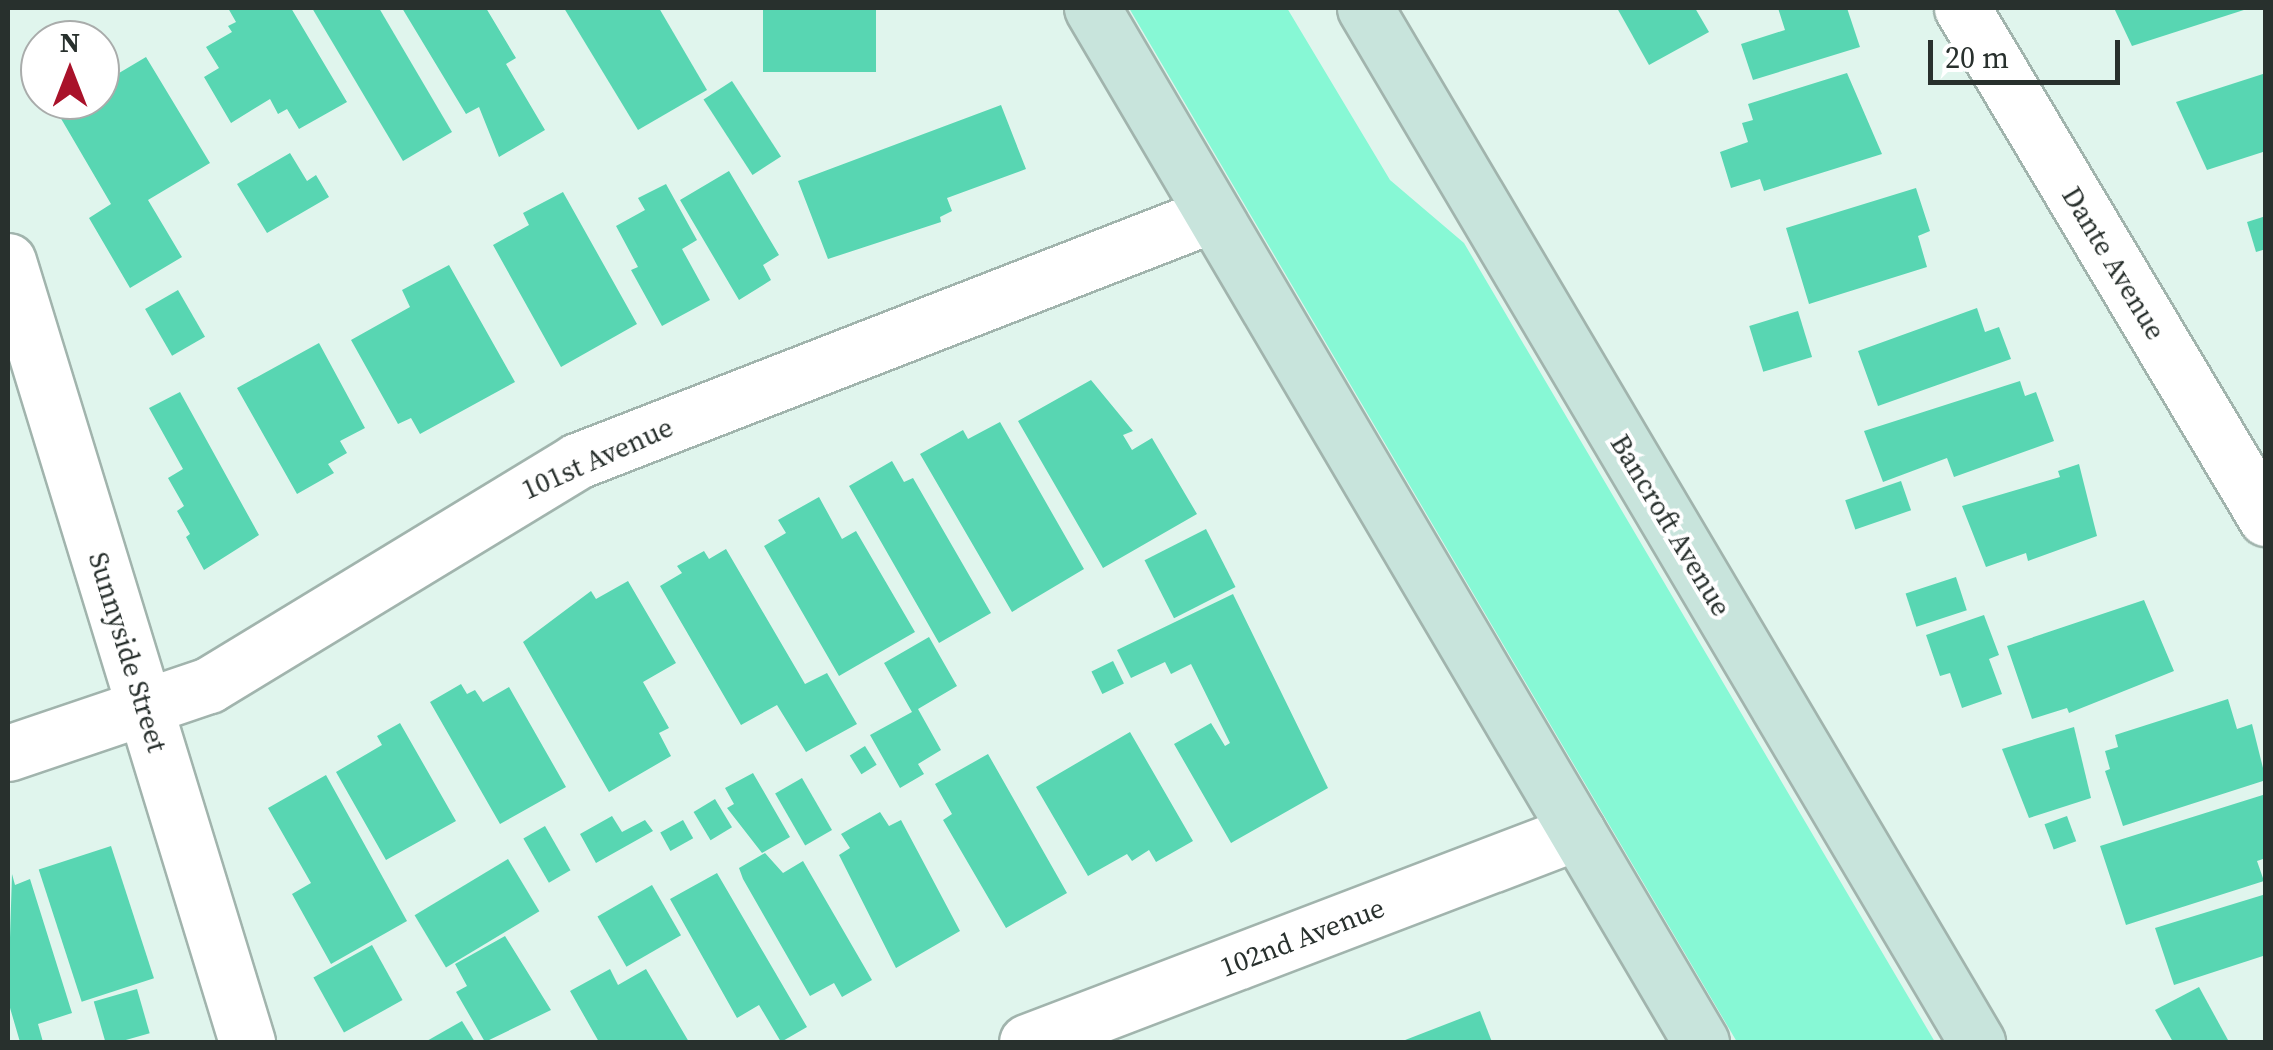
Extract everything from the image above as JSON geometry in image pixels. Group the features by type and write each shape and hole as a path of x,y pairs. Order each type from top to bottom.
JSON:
{"main road":[{"path":"1092,8 1701,1042"},
{"name":"Bancroft Avenue","path":"1365,8 1976,1042"}],"street":[{"name":"Dante Avenue","path":"1962,8 2266,518"},
{"name":"101st Avenue","path":"8,753 209,685 577,460 1213,214"},
{"name":"Sunnyside Street","path":"8,261 247,1042"},
{"name":"102nd Avenue","path":"1027,1042 1578,832"}],"green space":[{"path":"1129,8 1287,8 1390,180 1464,243 1935,1042 1737,1042"}],"building":[{"path":"228,8 291,8 347,102 299,129 287,109 278,114 270,99 231,123 204,77 219,68 206,47 232,32 228,26 236,22"},
{"path":"312,8 379,8 452,132 403,161"},
{"path":"402,8 486,8 516,58 506,64 545,130 499,157 479,107 466,114"},
{"path":"564,8 659,8 707,90 638,130"},
{"path":"763,8 876,8 876,72 763,72"},
{"path":"1617,8 1695,8 1709,32 1649,65"},
{"path":"1778,8 1847,8 1860,47 1753,80 1741,44 1785,30"},
{"path":"2114,8 2250,8 2132,46"},
{"path":"146,57 210,163 148,200 182,257 130,288 89,218 111,204 62,120 120,120 120,72"},
{"path":"1847,73 1882,154 1764,191 1760,179 1731,188 1720,152 1748,142 1742,123 1753,120 1748,104"},
{"path":"2266,73 2266,151 2207,170 2176,102"},
{"path":"732,81 781,156 753,175 703,100"},
{"path":"1001,105 1026,169 947,198 952,211 940,217 941,222 828,259 798,181"},
{"path":"290,153 307,181 316,175 329,197 267,233 237,184"},
{"path":"729,171 779,255 763,265 771,280 739,300 680,200"},
{"path":"666,184 697,240 682,249 710,300 662,326 631,270 638,267 616,226 645,210 638,198"},
{"path":"1916,188 1930,231 1918,236 1927,267 1809,304 1786,228"},
{"path":"563,192 637,324 561,367 493,245 529,225 523,213"},
{"path":"2266,216 2266,249 2256,252 2247,222"},
{"path":"449,265 515,382 420,434 411,418 398,424 351,340 410,307 402,290"},
{"path":"178,290 205,337 172,356 145,309"},
{"path":"1977,308 1985,332 1999,327 2011,359 1878,406 1858,351"},
{"path":"1798,311 1812,357 1763,372 1749,326"},
{"path":"319,343 365,428 340,441 347,453 328,464 334,473 297,494 237,388"},
{"path":"1091,380 1133,431 1123,435 1132,450 1152,438 1197,514 1103,568 1018,421"},
{"path":"2020,381 2025,396 2036,392 2054,441 1954,477 1947,458 1883,482 1864,431"},
{"path":"180,392 259,535 204,570 186,537 190,534 177,511 184,506 168,478 183,469 149,408"},
{"path":"1000,422 1084,569 1012,612 920,454 963,430 968,439"},
{"path":"892,461 904,482 913,478 991,613 939,643 849,486"},
{"path":"2079,464 2097,536 2028,561 2026,553 1986,567 1962,506 2060,477 2058,471"},
{"path":"1901,481 1911,510 1855,530 1845,500"},
{"path":"819,497 842,539 856,531 915,632 839,676 764,546 786,533 778,520"},
{"path":"1206,529 1236,587 1174,618 1145,560"},
{"path":"726,549 805,684 827,673 857,724 806,752 777,705 741,725 660,586 682,573 677,566 704,551 709,559"},
{"path":"1956,577 1967,610 1916,627 1906,593"},
{"path":"628,581 676,663 643,682 669,728 659,733 671,756 609,792 523,642 591,591 596,599"},
{"path":"1233,594 1328,788 1231,843 1174,744 1211,723 1225,746 1230,743 1191,664 1171,674 1165,662 1131,678 1117,650"},
{"path":"2144,600 2174,671 2069,713 2067,708 2032,719 2007,646"},
{"path":"1984,615 1999,655 1989,659 2002,694 1962,708 1950,673 1940,676 1926,635"},
{"path":"929,637 957,686 918,709 941,750 918,764 924,774 900,788 870,735 912,712 884,663"},
{"path":"1113,661 1124,683 1102,694 1091,672"},
{"path":"461,684 467,694 475,690 483,702 509,687 566,787 500,824 430,702"},
{"path":"2228,699 2237,729 2252,724 2266,780 2123,826 2105,771 2110,769 2105,751 2118,747 2115,735"},
{"path":"400,723 456,821 386,860 336,772 382,745 377,736"},
{"path":"2074,727 2091,798 2029,818 2002,749"},
{"path":"1130,732 1193,841 1156,862 1149,850 1132,861 1127,854 1088,876 1036,787"},
{"path":"865,746 877,765 861,774 850,756"},
{"path":"988,754 1067,893 1006,928 943,820 952,814 935,784"},
{"path":"753,773 790,837 762,853 727,808 734,804 725,788"},
{"path":"326,775 407,921 331,964 292,894 311,883 268,808"},
{"path":"802,778 832,830 805,845 775,794"},
{"path":"2266,794 2266,858 2257,861 2264,881 2126,925 2100,846"},
{"path":"715,799 732,827 711,840 694,812"},
{"path":"880,812 889,826 901,820 960,931 896,968 839,855 850,848 841,834"},
{"path":"612,816 622,832 645,820 653,831 596,863 580,834"},
{"path":"2067,816 2076,841 2054,850 2044,824"},
{"path":"683,820 693,838 670,851 660,833"},
{"path":"545,826 570,870 549,883 523,838"},
{"path":"111,846 154,978 82,1002 39,869"},
{"path":"765,853 783,873 803,861 872,980 842,997 834,983 810,996 739,868"},
{"path":"508,859 539,911 446,967 415,915"},
{"path":"717,873 807,1027 781,1042 759,1005 737,1018 670,899"},
{"path":"12,874 15,885 30,879 72,1013 38,1024 43,1042 20,1042 8,1001"},
{"path":"652,885 681,935 626,967 597,916"},
{"path":"2266,894 2266,955 2174,985 2155,928"},
{"path":"505,936 551,1010 485,1042 456,992 467,986 455,964"},
{"path":"372,945 403,1000 344,1033 313,977"},
{"path":"610,969 618,985 646,969 689,1042 599,1042 570,991"},
{"path":"2199,987 2228,1040 2173,1042 2155,1010"},
{"path":"137,989 150,1033 105,1042 94,1001"},
{"path":"1480,1011 1492,1042 1400,1042"},
{"path":"462,1021 475,1042 425,1042"}]}
